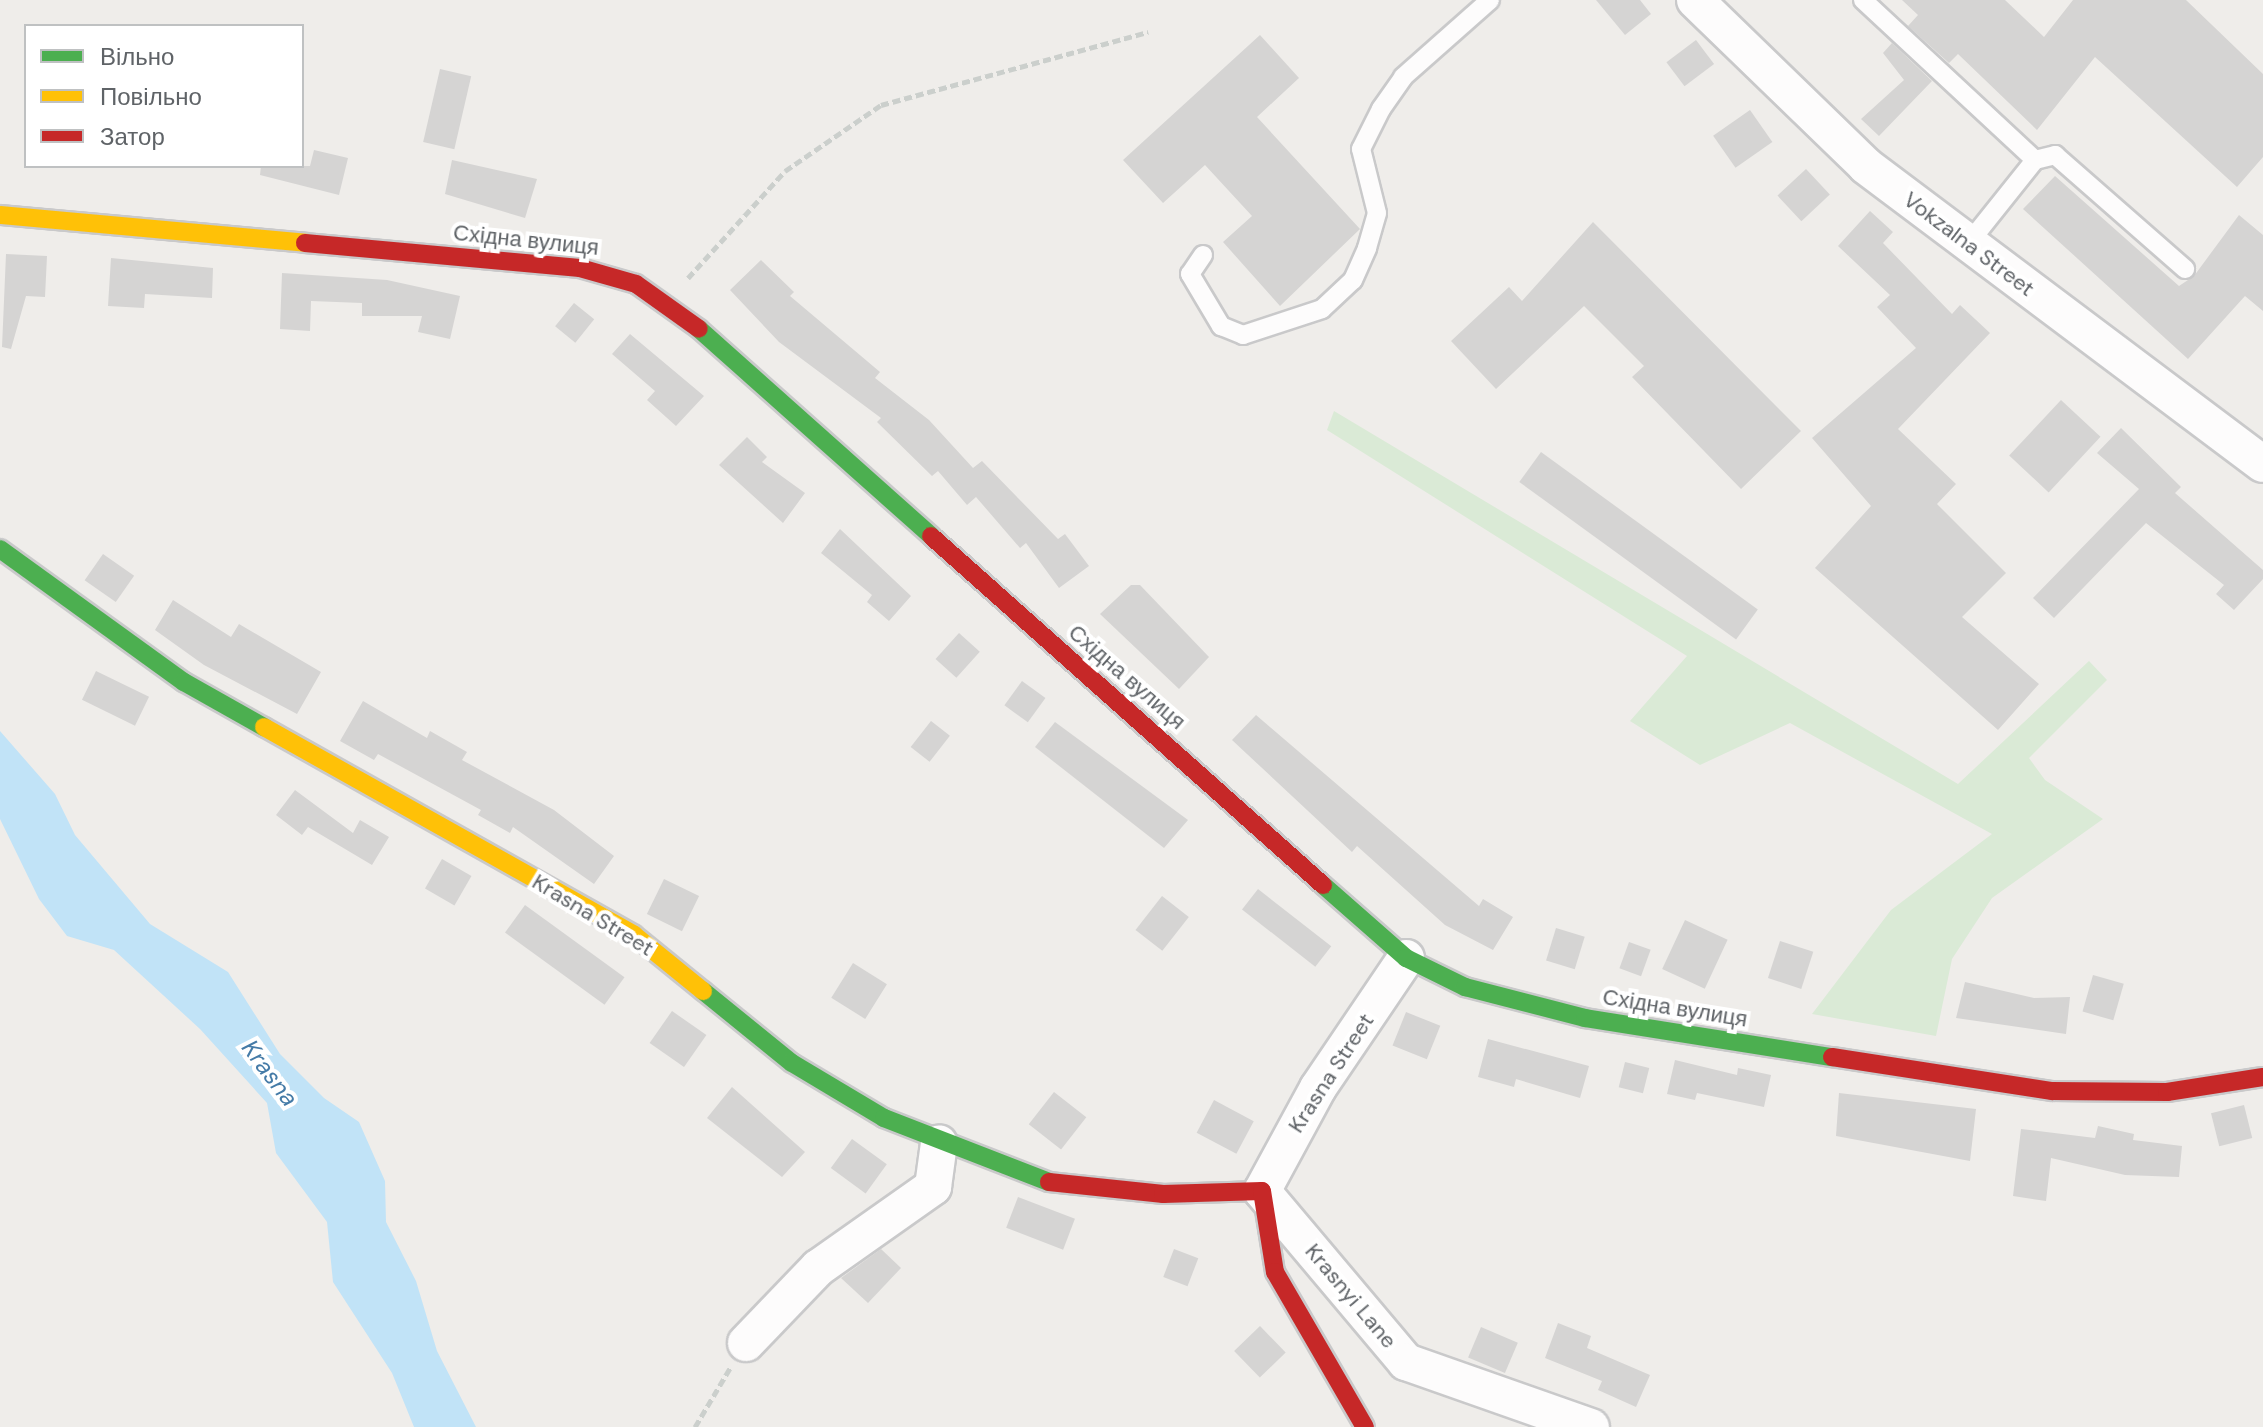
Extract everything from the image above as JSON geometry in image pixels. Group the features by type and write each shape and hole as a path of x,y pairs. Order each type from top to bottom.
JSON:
{"main road":[{"name":"Східна вулиця","path":"0,215 580,268 636,284 666,303 1406,958 1465,987 1585,1018 2052,1091 2167,1092 2263,1077"},
{"name":"Krasna Street","path":"0,549 184,682 634,935 792,1063 939,1143 1047,1182 1163,1194 1262,1191"},
{"path":"1262,1191 1275,1272 1365,1427"}],"street":[{"name":"Vokzalna Street","path":"1695,0 1866,166 2263,464"},
{"name":"Krasna Street","path":"1262,1191 1318,1088 1406,958"},
{"path":"746,1343 818,1268 933,1187 939,1143"},
{"name":"Krasnyi Lane","path":"1262,1191 1406,1362 1591,1427"}],"lane":[{"path":"1203,255 1190,274 1221,326 1243,335 1322,309 1353,280 1367,248 1377,213 1361,149 1381,109 1403,77 1490,0"},
{"path":"1863,0 2035,160"},
{"path":"1968,244 2035,160 2055,155 2185,269"}],"path":[{"path":"666,303 785,171 881,105 1148,32"},
{"path":"695,1427 746,1343"}],"green space":[{"path":"1334,411 1958,784 2089,661 2107,680 2029,758 2045,780 2103,819 1992,898 1952,959 1936,1036 1812,1014 1891,910 1992,834 1790,723 1700,765 1630,721 1687,656 1327,430"}],"water":[{"name":"Krasna","path":"0,731 55,794 75,835 150,924 228,972 280,1054 324,1098 359,1122 385,1181 386,1222 416,1281 437,1351 476,1427 414,1427 392,1373 333,1282 327,1222 276,1153 267,1103 200,1029 114,950 67,936 39,899 0,819"}],"building":[{"path":"1596,0 1640,0 1651,14 1625,35"},
{"path":"1902,0 2005,0 2044,37 2073,0 2186,0 2263,74 2263,157 2237,187 2095,57 2037,130 1958,54 1949,63 1908,26 1918,15"},
{"path":"1260,35 1299,78 1257,117 1360,229 1280,306 1223,242 1252,216 1205,165 1163,203 1123,160"},
{"path":"1696,40 1714,64 1685,86 1666,62"},
{"path":"1892,43 1932,81 1879,136 1861,119 1904,80 1883,53"},
{"path":"440,69 471,76 454,149 423,142"},
{"path":"1750,110 1772,142 1736,168 1713,136"},
{"path":"314,150 348,158 339,195 260,175 261,168 310,166"},
{"path":"452,160 537,179 525,218 445,194"},
{"path":"1806,169 1830,195 1801,221 1777,196"},
{"path":"2055,176 2179,286 2194,276 2239,215 2263,235 2263,311 2245,296 2188,359 2023,209"},
{"path":"1870,211 1893,232 1883,243 1952,314 1960,305 1990,333 1898,429 1956,484 1937,504 2006,573 1962,617 2039,684 1998,730 1815,568 1871,506 1812,438 1916,348 1877,307 1890,295 1838,246"},
{"path":"1593,222 1801,431 1741,489 1632,377 1644,366 1584,306 1496,389 1451,341 1509,287 1522,301"},
{"path":"6,254 47,256 45,297 26,296 11,349 2,347"},
{"path":"111,258 213,268 212,298 145,294 144,308 108,306"},
{"path":"761,260 794,292 790,296 880,372 875,378 929,420 973,468 982,461 1058,539 1065,534 1089,566 1059,588 1026,543 1020,548 976,497 967,505 938,471 932,476 877,422 881,418 779,342 730,290"},
{"path":"282,273 387,280 460,296 450,339 418,332 422,316 362,316 362,303 311,301 310,331 280,329"},
{"path":"574,303 594,319 575,343 555,326"},
{"path":"630,334 704,396 676,426 647,400 655,391 612,354"},
{"path":"2061,400 2100,437 2049,492 2009,456"},
{"path":"2121,428 2181,487 2175,493 2263,570 2263,579 2234,610 2216,594 2224,585 2146,523 2054,618 2033,598 2139,489 2097,453"},
{"path":"747,437 767,457 762,462 805,493 783,523 719,465"},
{"path":"1541,452 1758,610 1736,639 1519,482"},
{"path":"840,529 911,596 889,621 867,602 872,595 821,553"},
{"path":"103,554 134,576 116,602 85,580"},
{"path":"1131,585 1140,585 1209,657 1179,689 1100,614"},
{"path":"173,600 231,637 239,624 321,672 297,714 204,665 155,630"},
{"path":"959,633 980,652 956,678 936,659"},
{"path":"96,671 149,697 135,726 82,700"},
{"path":"1022,681 1045,698 1028,722 1004,705"},
{"path":"363,701 427,738 430,731 467,752 462,760 554,810 614,856 594,884 513,827 510,833 478,815 481,810 378,754 374,760 340,741"},
{"path":"1256,715 1479,906 1483,899 1513,917 1493,950 1445,925 1357,846 1352,852 1232,740"},
{"path":"931,721 950,736 930,762 911,747"},
{"path":"1055,722 1188,820 1164,848 1035,747"},
{"path":"295,790 353,833 360,820 389,837 372,865 308,827 302,835 276,815"},
{"path":"442,859 471,876 454,905 425,888"},
{"path":"664,879 699,896 682,931 647,914"},
{"path":"1258,889 1331,946 1315,967 1242,909"},
{"path":"1162,896 1189,917 1162,951 1136,930"},
{"path":"525,905 625,977 605,1005 505,933"},
{"path":"1685,920 1728,940 1705,989 1662,969"},
{"path":"1556,928 1585,937 1575,969 1546,961"},
{"path":"1780,941 1813,952 1801,989 1768,978"},
{"path":"1629,942 1651,950 1641,976 1619,968"},
{"path":"853,963 887,984 865,1019 831,998"},
{"path":"2093,975 2124,984 2113,1020 2083,1012"},
{"path":"1965,982 2034,998 2070,997 2066,1034 1956,1018"},
{"path":"672,1011 706,1035 684,1067 650,1043"},
{"path":"1406,1012 1440,1026 1427,1059 1393,1045"},
{"path":"1488,1039 1589,1066 1580,1098 1516,1079 1514,1087 1478,1077"},
{"path":"1675,1060 1737,1075 1738,1068 1771,1075 1764,1107 1697,1093 1695,1100 1667,1094"},
{"path":"1625,1062 1649,1068 1643,1093 1619,1087"},
{"path":"732,1087 805,1152 782,1177 707,1118"},
{"path":"1054,1092 1086,1117 1061,1150 1029,1124"},
{"path":"1839,1093 1976,1109 1970,1161 1836,1136"},
{"path":"1214,1100 1254,1121 1236,1154 1197,1133"},
{"path":"2244,1105 2252,1138 2219,1146 2211,1113"},
{"path":"2098,1126 2134,1134 2133,1140 2182,1146 2179,1177 2125,1175 2051,1158 2046,1201 2013,1196 2021,1129 2095,1138"},
{"path":"852,1139 887,1164 866,1193 831,1168"},
{"path":"1018,1197 1075,1219 1063,1250 1006,1228"},
{"path":"881,1249 901,1268 868,1303 841,1278"},
{"path":"1174,1249 1198,1258 1188,1286 1163,1277"},
{"path":"1558,1323 1591,1336 1587,1348 1650,1375 1636,1407 1598,1390 1602,1381 1545,1358"},
{"path":"1260,1326 1286,1353 1260,1378 1234,1351"},
{"path":"1481,1327 1518,1343 1505,1373 1468,1357"}],"traffic: fast":[{"path":"699,329 931,536"},
{"path":"0,549 184,682 264,727"},
{"path":"1323,885 1406,958 1465,987 1585,1018 1832,1057"},
{"path":"703,991 792,1063 884,1118 1049,1182"}],"traffic: slow":[{"path":"0,215 305,243"},
{"path":"264,727 634,935 703,991"}],"traffic: jam":[{"path":"305,243 580,268 636,284 699,329"},
{"path":"931,536 1323,885"},
{"path":"1832,1057 2052,1091 2167,1092 2263,1077"},
{"path":"1049,1182 1163,1194 1262,1191 1275,1272 1365,1427"}]}
